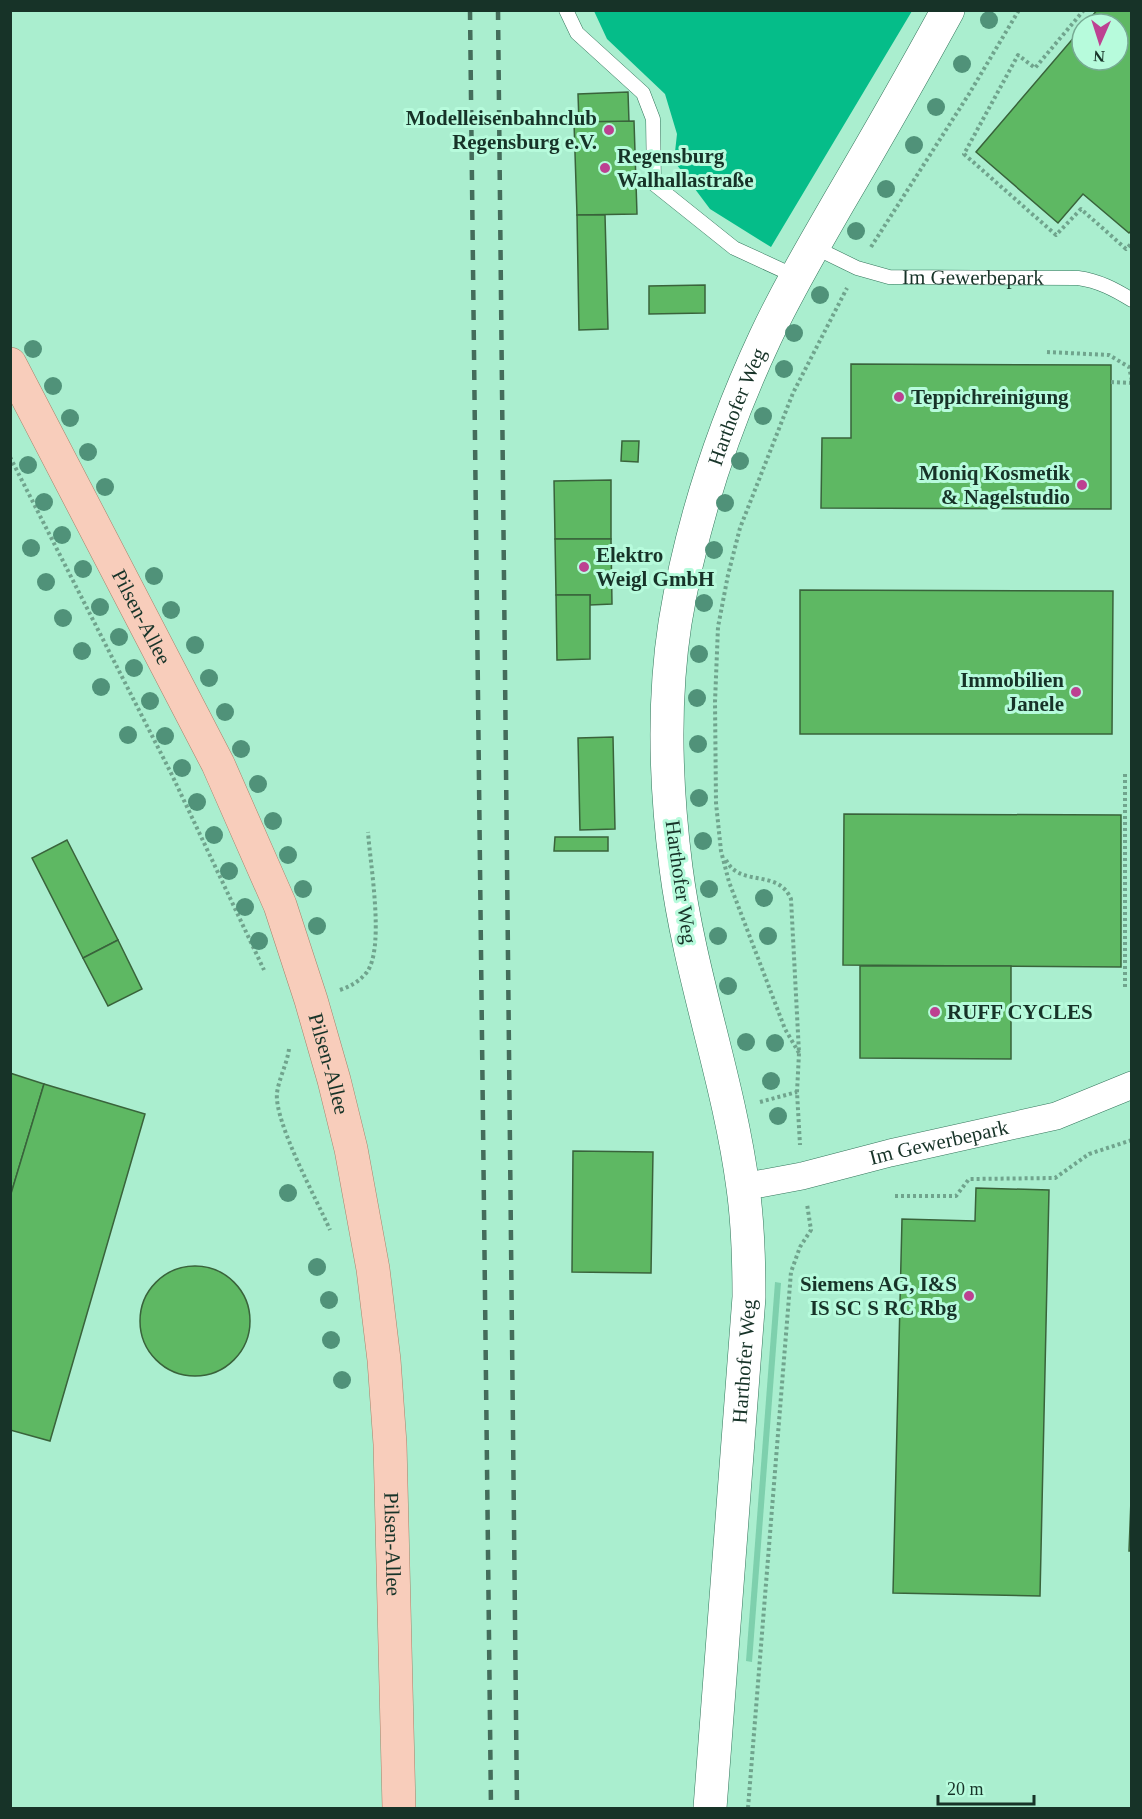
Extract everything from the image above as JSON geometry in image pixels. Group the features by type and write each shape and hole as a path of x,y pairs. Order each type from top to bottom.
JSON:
{"main road":[{"name":"Pilsen-Allee","path":"14,371 218,764 280,905 334,1080 351,1149 373,1269 384,1360 390,1444 399,1809"}],"street":[{"name":"Harthofer Weg","path":"710,1809 749,1297 748,1246 743,1187 729,1111 683,919 676,867 669,789 668,736 675,625 690,549 716,462 731,415 762,345 797,277 948,10"},
{"name":"Im Gewerbepark","path":"743,1187 802,1176 890,1153 1056,1116 1131,1085"}],"lane":[{"path":"566,10 577,33 643,93 653,119 654,184 734,248 797,277"},
{"name":"Im Gewerbepark","path":"814,247 857,268 882,275 901,278 1078,278 1095,280 1112,287 1131,300"}],"path":[{"path":"799,1053 781,1019 729,882 721,851 716,802 715,702 718,627 728,575 740,528 793,393 857,268 969,94 1018,10"},
{"path":"1084,10 1035,69 1018,55 964,154 1056,236 1081,209 1126,249 1131,243"},
{"path":"1047,352 1109,355 1129,368 1131,382 1111,382"},
{"path":"10,457 171,773 266,973"},
{"path":"1125,774 1125,987"},
{"path":"311,1000 352,986 368,971 374,953 376,932 368,832"},
{"path":"721,851 730,868 740,874 780,883 787,889 791,898 799,1053 797,1092 802,1176 811,1230 800,1247 791,1272 748,1809"},
{"path":"290,1043 288,1061 277,1094 281,1122 335,1240"},
{"path":"895,1196 956,1196 969,1179 1055,1178 1089,1154 1131,1140"}],"green space":[{"path":"594,11 912,11 771,247 710,209 674,161 677,134 665,94 607,39"},
{"path":"775,1282 781,1283 752,1662 746,1661"}],"building":[{"path":"1097,10 1132,10 1132,230 1129,233 1083,194 1058,223 976,152 1070,42 1070,72 1130,72 1130,12 1095,12"},
{"path":"628,92 629,122 579,123 578,94"},
{"name":"Regensburg Walhallastraße","path":"634,121 637,214 577,215 574,122"},
{"path":"577,215 605,215 608,329 579,330"},
{"path":"705,285 705,313 649,314 649,286"},
{"path":"851,364 1111,365 1111,509 821,508 822,438 851,438"},
{"path":"622,441 639,441 638,462 621,461"},
{"path":"611,480 611,539 555,539 554,481"},
{"name":"Elektro Weigl GmbH","path":"555,539 611,539 612,604 590,605 590,595 556,595"},
{"path":"800,590 1113,591 1112,734 800,734"},
{"path":"556,595 590,595 590,659 557,660"},
{"path":"613,737 615,829 580,830 578,738"},
{"path":"844,814 1121,815 1121,967 843,965"},
{"path":"555,837 608,837 608,851 554,851"},
{"path":"67,840 118,940 83,958 32,858"},
{"path":"118,940 142,989 108,1006 83,958"},
{"name":"RUFF CYCLES","path":"860,966 1011,966 1011,1059 860,1058"},
{"path":"10,1073 44,1084 10,1197"},
{"path":"44,1084 145,1114 50,1441 10,1430 10,1197"},
{"path":"573,1151 653,1152 651,1273 572,1272"},
{"path":"976,1188 1049,1190 1040,1596 893,1593 902,1219 975,1221"},
{"path":"195,1266 216,1270 234,1282 246,1300 250,1321 246,1342 234,1360 216,1372 195,1376 174,1372 156,1360 144,1342 140,1321 144,1300 156,1282 174,1270"},
{"path":"1132,1474 1132,1551 1129,1551"}],"railway":[{"path":"470,10 491,1808"},
{"path":"498,10 517,1808"}],"place":[{"name":"Modelleisenbahnclub Regensburg e.V.","path":"609,130"},
{"name":"Regensburg Walhallastraße","path":"605,168"},
{"name":"Teppichreinigung","path":"899,397"},
{"name":"Moniq Kosmetik & Nagelstudio","path":"1082,485"},
{"name":"Elektro Weigl GmbH","path":"584,567"},
{"name":"Immobilien Janele","path":"1076,692"},
{"name":"RUFF CYCLES","path":"935,1012"},
{"name":"Siemens AG, I&S IS SC S RC Rbg","path":"969,1296"}]}
